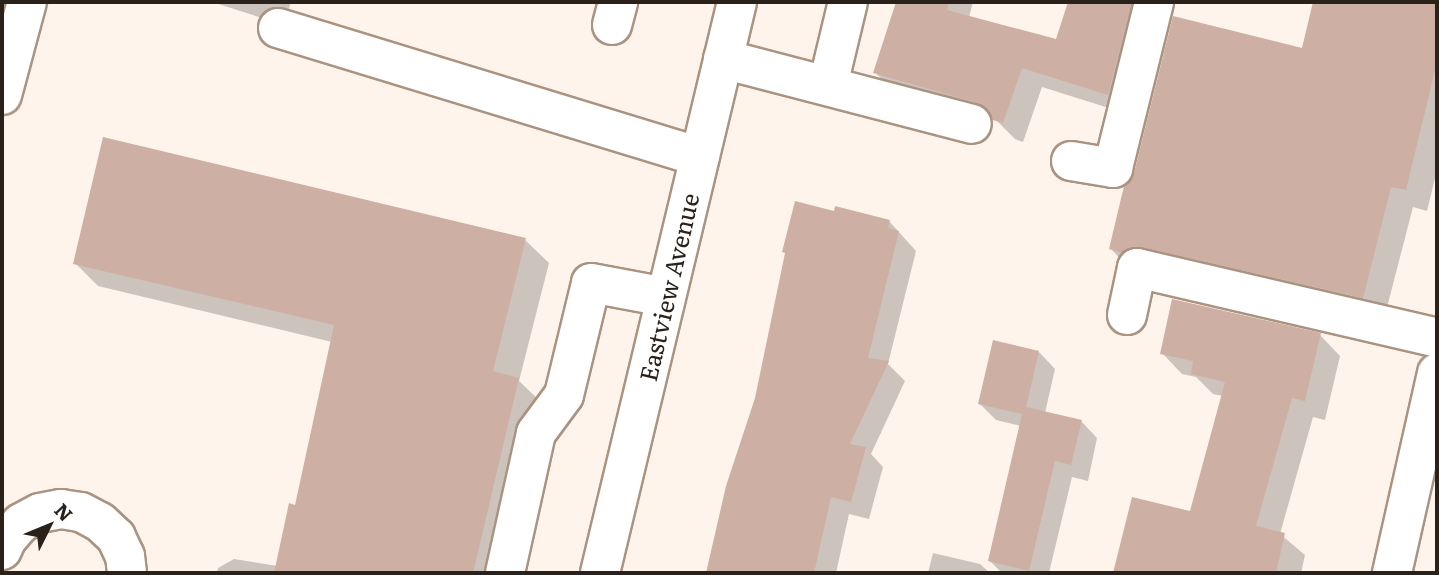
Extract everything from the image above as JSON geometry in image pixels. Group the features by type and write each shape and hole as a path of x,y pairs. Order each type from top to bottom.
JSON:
{"street":[{"path":"2,95 27,2"},
{"name":"Eastview Avenue","path":"600,573 737,2"},
{"path":"828,85 848,2"},
{"path":"1072,161 1113,168 1154,2"},
{"path":"278,28 700,157"},
{"path":"723,59 972,124"},
{"path":"1127,314 1137,268 1437,338"},
{"path":"505,573 536,433 564,395 591,283 666,298"},
{"path":"1392,573 1437,373"},
{"path":"2,550 7,539 21,523 40,513 61,509 81,512 100,522 116,537 125,556 127,573"}],"building":[{"path":"896,2 949,2 947,10 1056,39 1068,2 1132,2 1108,95 1022,68 1003,123 993,120 988,109 978,103 873,73"},
{"path":"1313,2 1437,2 1437,62 1406,190 1391,187 1363,298 1142,247 1131,247 1122,253 1109,249 1124,186 1134,173 1173,16 1302,48"},
{"path":"103,137 526,238 493,371 519,378 473,573 274,573 289,503 295,505 334,325 73,264"},
{"path":"795,201 834,211 835,206 890,220 888,228 899,231 868,358 889,361 850,444 866,447 851,502 831,497 814,573 706,573 726,486 755,398 785,253 782,252"},
{"path":"1172,299 1321,333 1305,401 1292,398 1256,526 1285,533 1276,573 1113,573 1132,497 1190,511 1225,382 1191,374 1193,361 1160,354"},
{"path":"993,340 1039,351 1026,407 1082,420 1071,465 1055,461 1029,571 988,561 1022,414 978,404"}]}
